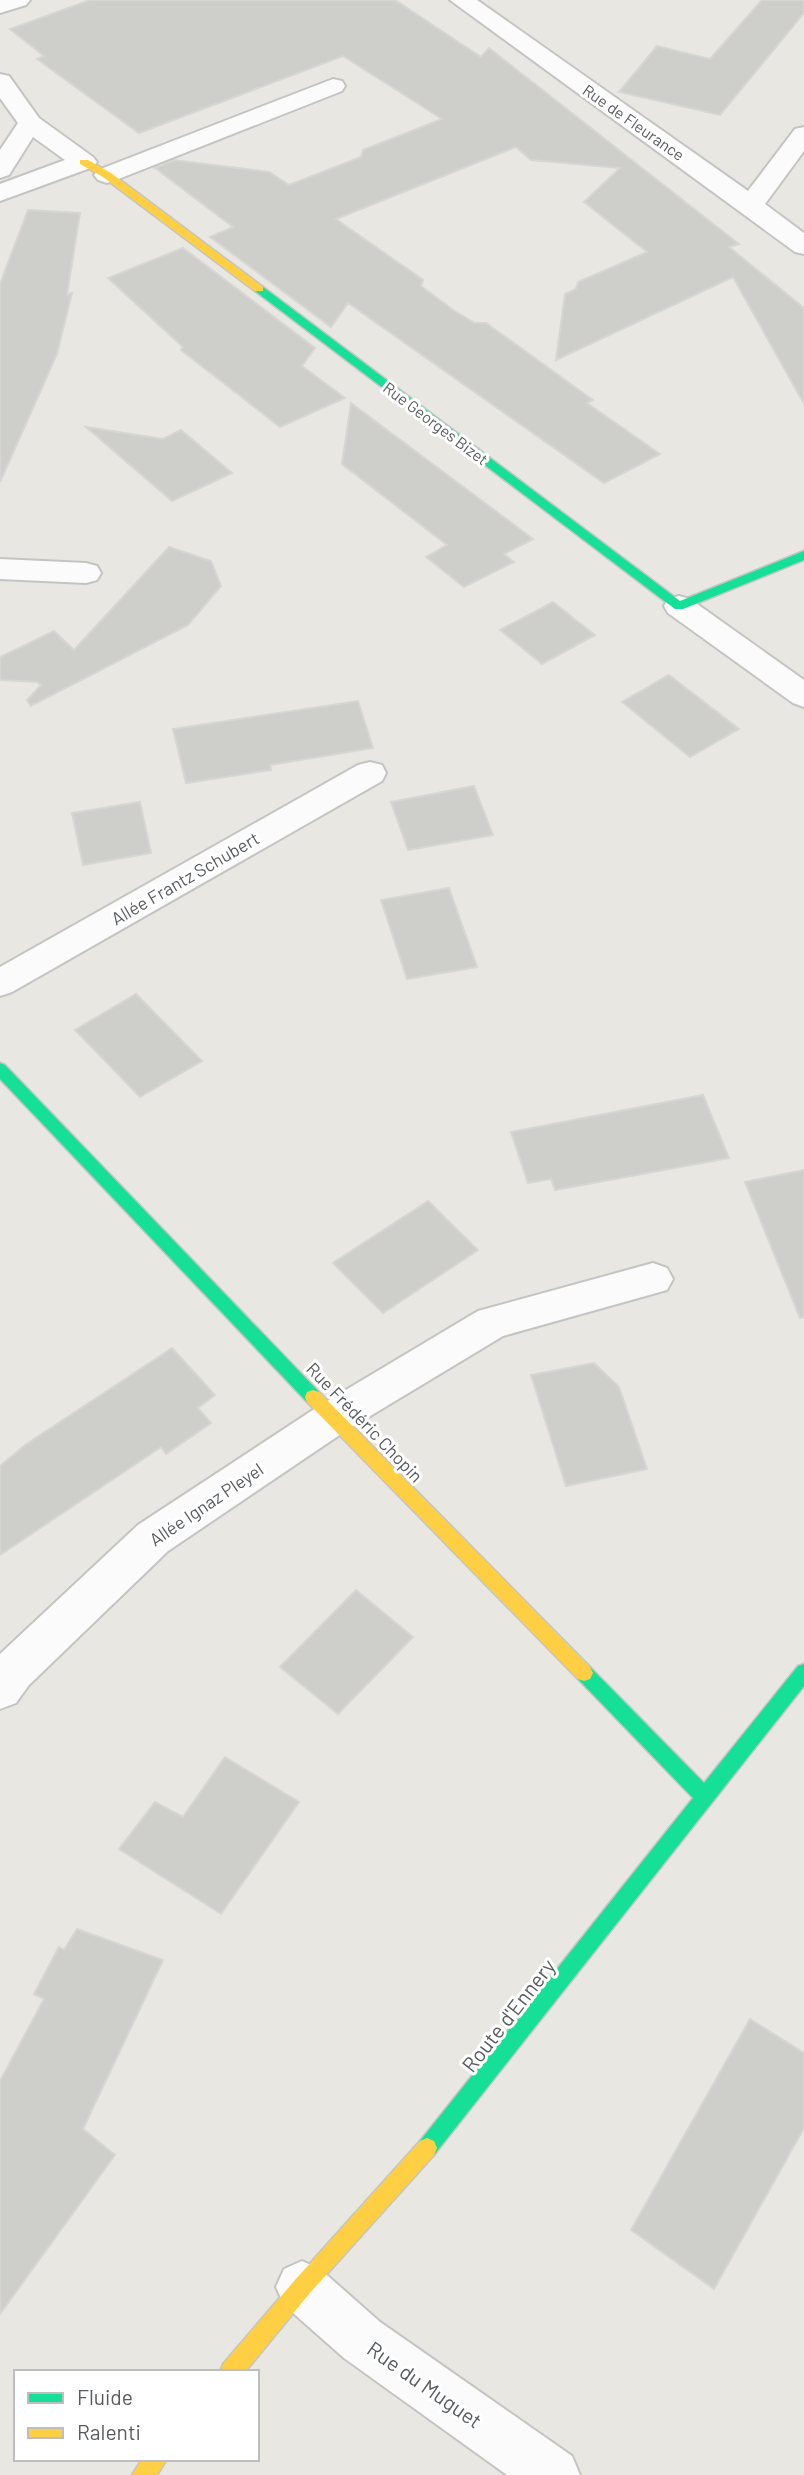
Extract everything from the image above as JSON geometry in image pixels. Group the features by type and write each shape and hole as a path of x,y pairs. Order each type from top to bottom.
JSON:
{"street":[{"path":"0,6 18,0"},
{"name":"Rue de Fleurance","path":"469,2 804,246"},
{"path":"0,80 30,123 84,162"},
{"path":"107,175 333,86"},
{"path":"0,170 30,123"},
{"path":"751,205 804,134"},
{"path":"0,193 84,162"},
{"name":"Rue Georges Bizet","path":"84,162 107,175 679,606"},
{"path":"679,606 804,555"},
{"path":"0,569 86,573"},
{"path":"679,606 804,696"},
{"name":"Allée Frantz Schubert","path":"0,983 370,773"},
{"name":"Rue Frédéric Chopin","path":"0,1069 333,1418 706,1798"},
{"name":"Allée Ignaz Pleyel","path":"0,1689 13,1671 153,1538 333,1418 492,1323 653,1279"},
{"name":"Route d'Ennery","path":"232,2370 436,2138 804,1672"},
{"name":"Rue du Muguet","path":"302,2287 362,2340 553,2475"},
{"path":"143,2475 154,2461"}],"building":[{"path":"90,0 395,0 481,57 489,48 739,244 729,247 804,308 804,404 733,277 556,360 565,294 576,289 578,282 647,252 584,202 620,168 531,160 516,147 336,219 423,280 421,286 456,312 475,323 486,323 593,400 587,403 660,454 604,483 348,303 331,327 210,237 233,227 155,168 174,160 269,172 289,185 361,157 363,150 442,119 343,56 139,133 37,59 44,56 10,29"},
{"path":"762,0 804,0 804,13 720,115 619,92 657,46 710,59"},
{"path":"28,210 80,213 67,295 72,293 57,354 0,482 0,284"},
{"path":"183,248 315,348 302,366 345,398 280,427 181,350 183,347 108,278"},
{"path":"351,403 533,539 504,554 514,562 464,587 426,557 447,545 342,464"},
{"path":"86,427 163,439 181,430 232,473 172,501"},
{"path":"169,547 211,561 221,586 188,625 31,706 27,700 41,685 37,682 0,680 0,657 54,631 74,650"},
{"path":"553,602 595,635 542,664 500,630"},
{"path":"669,675 739,729 690,757 622,702"},
{"path":"358,701 373,748 270,765 271,770 186,783 173,729"},
{"path":"474,786 493,835 408,850 391,802"},
{"path":"140,802 151,853 83,865 72,813"},
{"path":"449,888 477,967 407,979 381,900"},
{"path":"136,994 202,1061 140,1097 75,1030"},
{"path":"703,1095 729,1158 555,1190 551,1179 528,1183 511,1132"},
{"path":"804,1170 804,1317 800,1318 745,1182"},
{"path":"428,1201 478,1250 383,1313 333,1263"},
{"path":"172,1348 215,1395 198,1408 211,1423 166,1454 161,1447 0,1555 0,1466 25,1445"},
{"path":"594,1363 619,1387 647,1469 566,1486 531,1375"},
{"path":"356,1590 413,1637 338,1714 280,1667"},
{"path":"225,1757 299,1802 221,1914 119,1849 155,1802 183,1817"},
{"path":"77,1929 163,1960 83,2129 115,2155 0,2314 0,2081 44,1999 34,1994 59,1947 64,1950"},
{"path":"750,2019 804,2053 804,2128 714,2289 631,2230"}],"traffic: fast":[{"path":"259,289 679,606 804,555"},
{"path":"0,1069 313,1397"},
{"path":"427,2148 804,1672"},
{"path":"584,1673 706,1798"}],"traffic: slow":[{"path":"84,162 107,175 259,289"},
{"path":"313,1397 584,1673"},
{"path":"233,2370 302,2287 427,2148"},
{"path":"143,2475 154,2461"}]}
